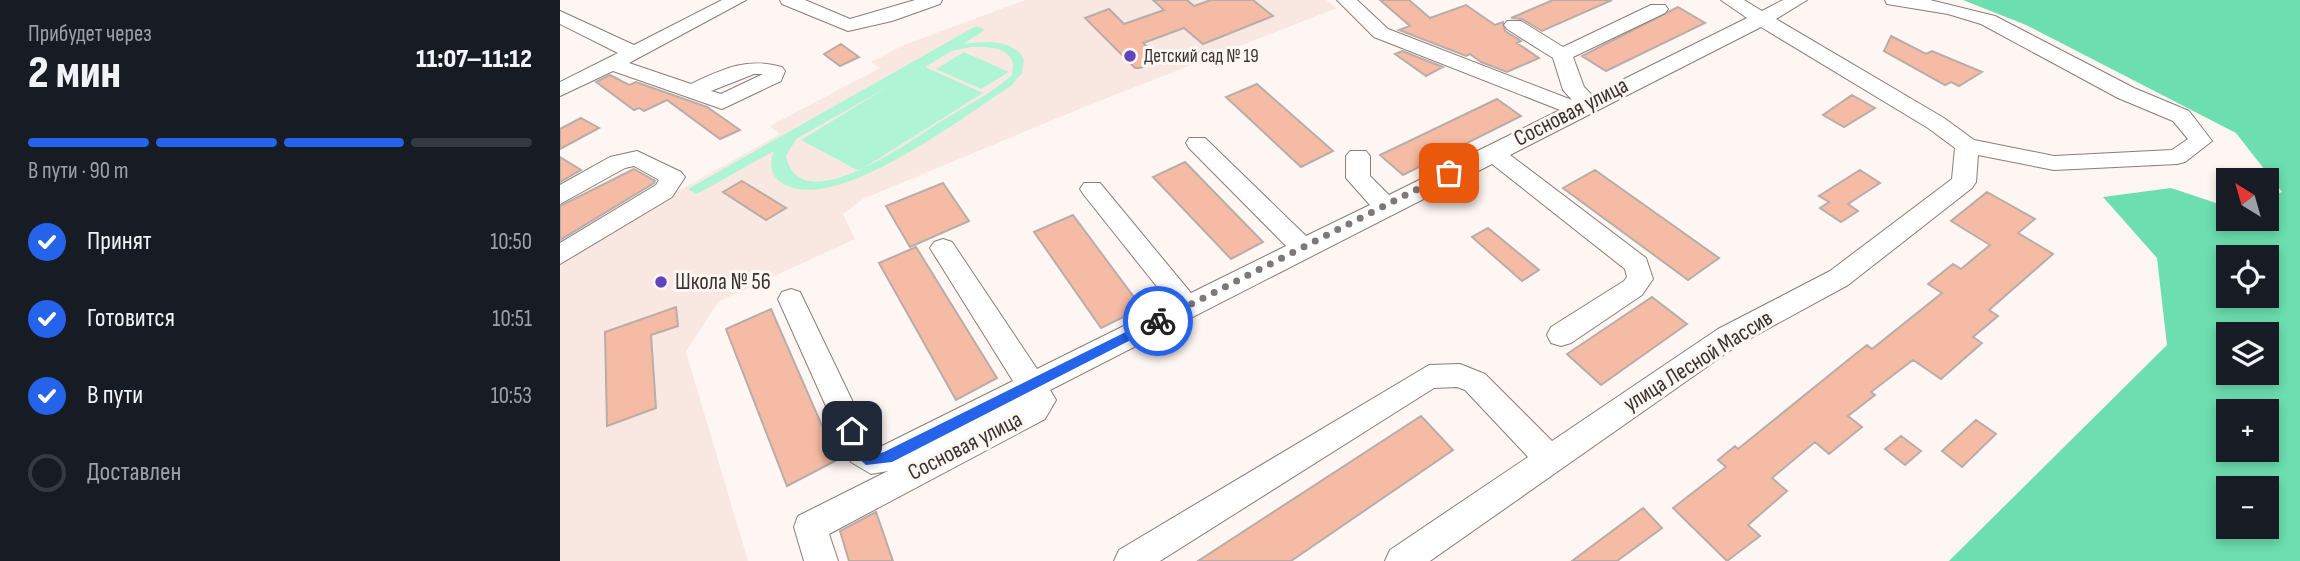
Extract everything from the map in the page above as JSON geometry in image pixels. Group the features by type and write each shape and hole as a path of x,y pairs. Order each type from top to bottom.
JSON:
{"street":[{"path":"560,90 737,0"},
{"path":"789,0 848,25 885,17 933,0"},
{"path":"1346,0 1381,33 1583,106"},
{"path":"1730,0 1936,123 1967,146 2054,163 2177,157 2201,142 2180,116 2126,93 1988,20 1950,9 1894,0"},
{"name":"Сосновая улица","path":"821,561 810,527 1035,410 1041,400 1031,385 1798,0"},
{"path":"1562,55 1658,9"},
{"path":"560,17 635,53"},
{"path":"1514,26 1562,55 1574,90 1583,106"},
{"path":"611,64 693,92"},
{"path":"1197,143 1303,247"},
{"name":"улица Лесной Массив","path":"1402,561 1728,337 1839,278 1964,181 1967,146"},
{"path":"1492,152 1637,265 1640,279 1633,288 1561,335"},
{"path":"1358,156 1358,178 1385,206"},
{"path":"560,196 618,162 637,158 673,177 664,191 560,255"},
{"path":"1092,189 1187,306"},
{"path":"791,299 862,453 871,461 887,457 1031,385 943,248"},
{"path":"1131,561 1429,377 1460,375 1475,382 1549,458"}],"shaded area":[{"name":"Школа № 56","path":"1025,0 1326,0 1337,8 1089,105 863,199 843,214 855,239 718,302 686,352 748,561 560,561 560,262 641,212 780,134 770,126 880,68 871,62 904,45"}],"green space":[{"path":"1963,0 2300,0 2300,561 1949,561 2167,345 2157,258 2103,197 2171,188 2216,203 2216,231 2279,231 2279,193 2282,192 2279,188 2279,168 2263,168 2236,133 2026,25"},
{"path":"976,26 985,30 963,44 1005,44 1019,52 1024,59 1022,73 1011,86 932,138 865,175 833,186 805,190 782,183 775,177 771,164 774,151 697,194 688,189","holes":["971,47 1001,50 1013,63 1012,75 995,88 867,166 983,93 925,67 952,51","891,85 801,140 858,171 834,179 812,181 796,174 786,156 796,139"]},
{"path":"964,52 1009,72 981,89 936,69"}],"building":[{"path":"1153,0 1187,0 1194,6 1211,0 1253,0 1273,16 1203,44 1184,28 1143,43 1160,60 1140,68 1135,68 1085,18 1109,9 1124,24 1164,10"},
{"path":"1380,0 1409,0 1430,18 1466,5 1495,25 1503,22 1505,31 1521,41 1517,43 1539,58 1507,72 1481,62 1470,54 1466,56 1399,30 1410,26"},
{"path":"1553,0 1612,0 1542,31 1522,19 1511,18"},
{"path":"1678,7 1705,23 1606,71 1582,56"},
{"path":"1891,36 1926,54 1932,51 1982,72 1959,86 1951,82 1945,85 1884,51"},
{"path":"841,44 859,57 840,66 824,54"},
{"path":"1402,51 1443,67 1426,76 1395,54"},
{"path":"610,75 629,85 636,82 707,107 740,130 720,139 667,100 644,111 639,108 634,110 596,82"},
{"path":"1257,84 1333,151 1301,167 1226,97"},
{"path":"1852,95 1875,108 1844,127 1823,115"},
{"path":"1497,99 1521,116 1403,175 1380,155"},
{"path":"581,118 599,128 560,149 560,129"},
{"path":"560,157 581,170 560,182"},
{"path":"1185,162 1263,242 1231,259 1153,177"},
{"path":"634,169 655,181 654,183 560,240 560,206"},
{"path":"1595,170 1719,258 1688,280 1563,188"},
{"path":"1860,170 1880,183 1848,204 1858,211 1841,222 1820,208 1829,202 1819,196"},
{"path":"742,181 786,208 766,220 723,192"},
{"path":"943,183 969,221 910,247 886,206"},
{"path":"1987,192 2035,219 2018,233 2053,254 1989,310 1998,316 1973,337 1982,343 1941,379 1913,360 1871,392 1875,395 1848,416 1862,427 1829,454 1815,442 1772,478 1787,491 1748,525 1760,536 1727,561 1673,508 1726,467 1718,460 1735,446 1738,449 1867,345 1872,349 1942,293 1928,284 1953,264 1961,269 1990,245 1951,221"},
{"path":"1073,215 1142,308 1101,328 1034,232"},
{"path":"1488,228 1539,270 1522,281 1472,237"},
{"path":"916,247 997,378 956,400 879,263"},
{"path":"1652,297 1687,324 1601,385 1567,354"},
{"path":"676,307 678,326 651,335 656,408 607,426 605,332"},
{"path":"771,309 837,460 787,486 726,329"},
{"path":"1421,416 1453,450 1291,561 1198,561"},
{"path":"1976,420 1996,434 1962,467 1942,451"},
{"path":"1901,436 1921,451 1905,465 1885,449"},
{"path":"1643,508 1662,528 1617,561 1572,561"},
{"path":"876,512 893,561 849,561 840,531"}],"way so far":[{"path":"1158,321 1449,173"}],"place":[{"name":"Детский сад № 19","path":"1130,56"},
{"name":"Школа № 56","path":"661,282"}],"route":[{"path":"852,431 862,453 871,461 887,457 1158,321"}]}
